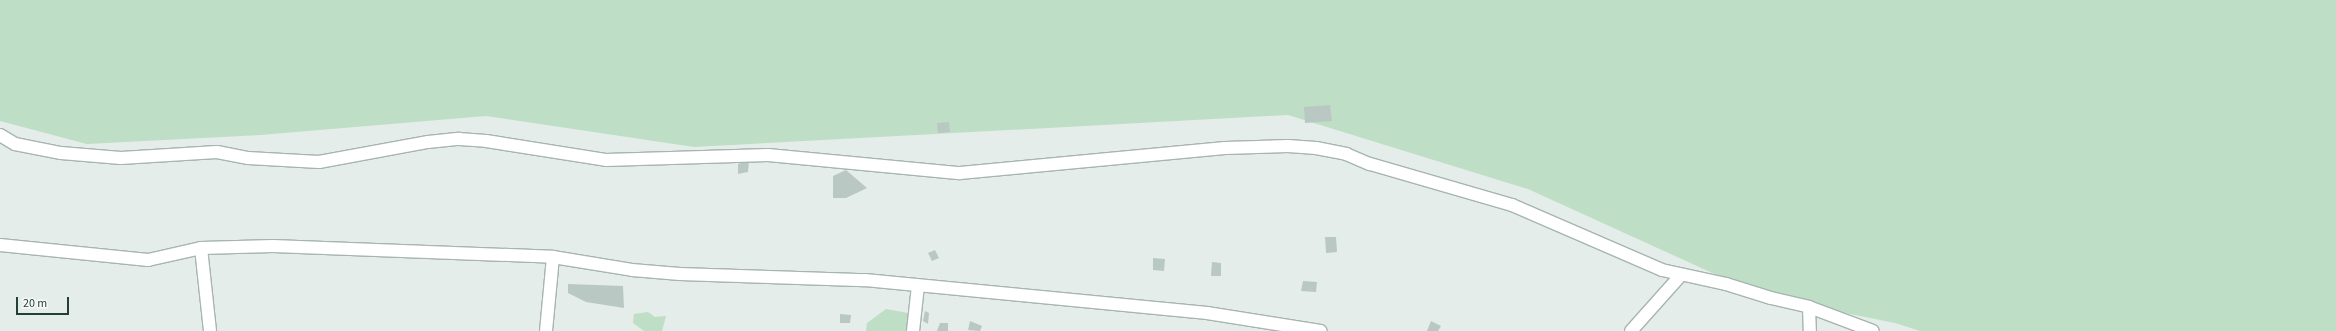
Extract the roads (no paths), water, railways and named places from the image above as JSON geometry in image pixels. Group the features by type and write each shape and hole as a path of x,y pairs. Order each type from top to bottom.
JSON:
{"street":[{"path":"0,135 16,144 61,153 121,158 217,152 248,158 320,162 428,142 459,139 486,141 606,160 768,155 960,173 1225,148 1316,148 1346,154 1370,164 1512,205 1662,270 1726,284 1771,298 1809,307 1873,331"},
{"path":"0,245 148,260 201,248 273,246 553,257 632,270 680,274 865,280 1207,313 1321,331"},
{"path":"201,248 210,331"},
{"path":"546,331 553,257"},
{"path":"1631,331 1681,275"},
{"path":"913,331 918,286"},
{"path":"1809,307 1810,331"}]}
